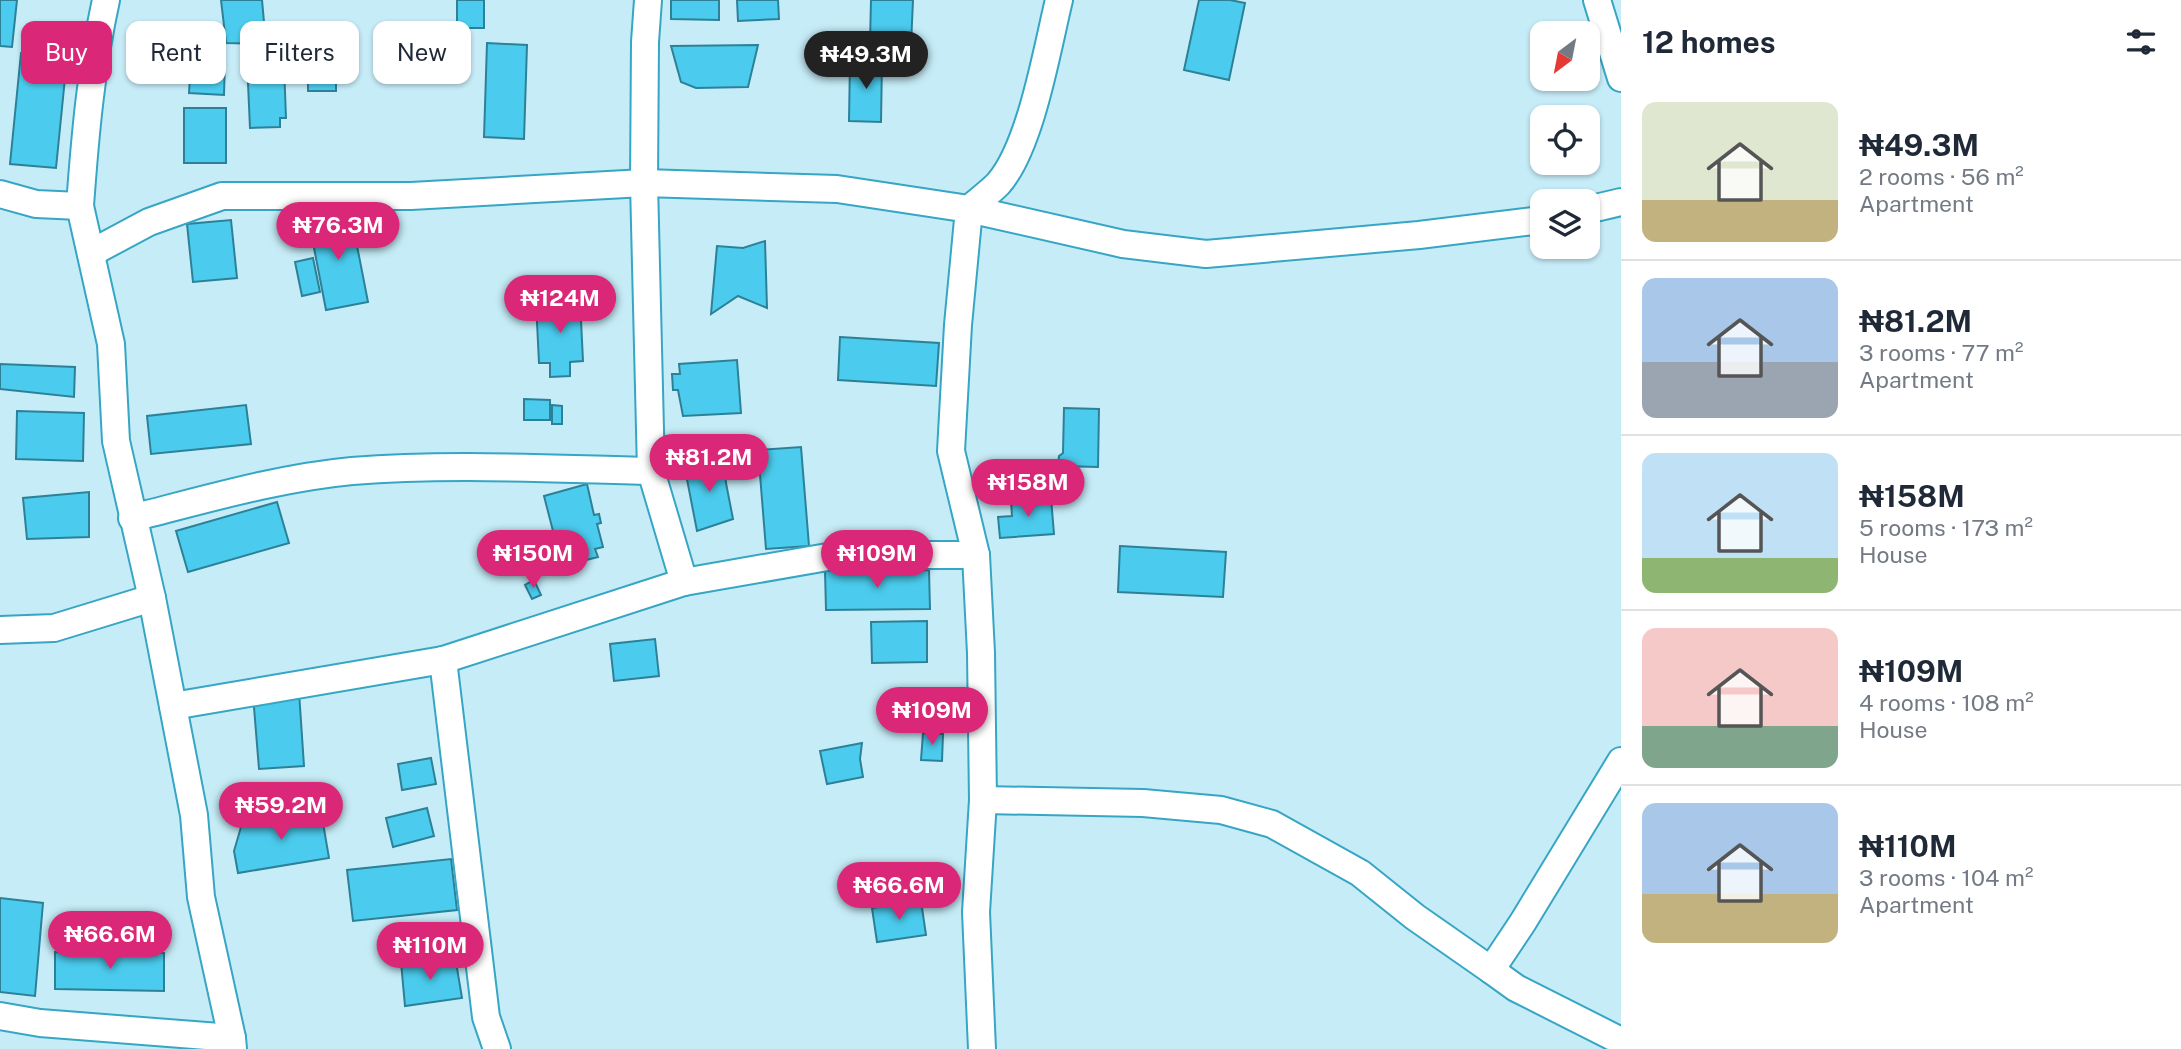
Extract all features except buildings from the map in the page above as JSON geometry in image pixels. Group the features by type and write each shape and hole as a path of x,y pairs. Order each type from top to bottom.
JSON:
{"street":[{"path":"0,1016 40,1023 233,1044 201,897 194,815 173,706 152,598 116,441 111,344 80,206 86,122 96,47 106,0"},
{"path":"648,0 644,183 651,471 684,582"},
{"path":"982,1049 976,912 982,800 981,653 976,555 951,451 958,325 969,209 998,184 1018,150 1038,87 1059,0"},
{"path":"1597,0 1621,78"},
{"path":"91,253 149,222 222,196 411,196 644,183 837,189 969,209 1124,244 1206,254 1419,235 1530,221"},
{"path":"0,194 36,204 80,206"},
{"path":"1600,207 1621,202"},
{"path":"132,518 263,485 350,471 458,467 651,471"},
{"path":"173,706 443,660 684,582 839,555 976,555"},
{"path":"0,630 54,628 152,598"},
{"path":"443,660 486,1017 497,1049"},
{"path":"1491,970 1524,922 1621,761"},
{"path":"982,800 1143,803 1221,810 1272,824 1360,873 1415,917 1516,988 1610,1042"}]}
